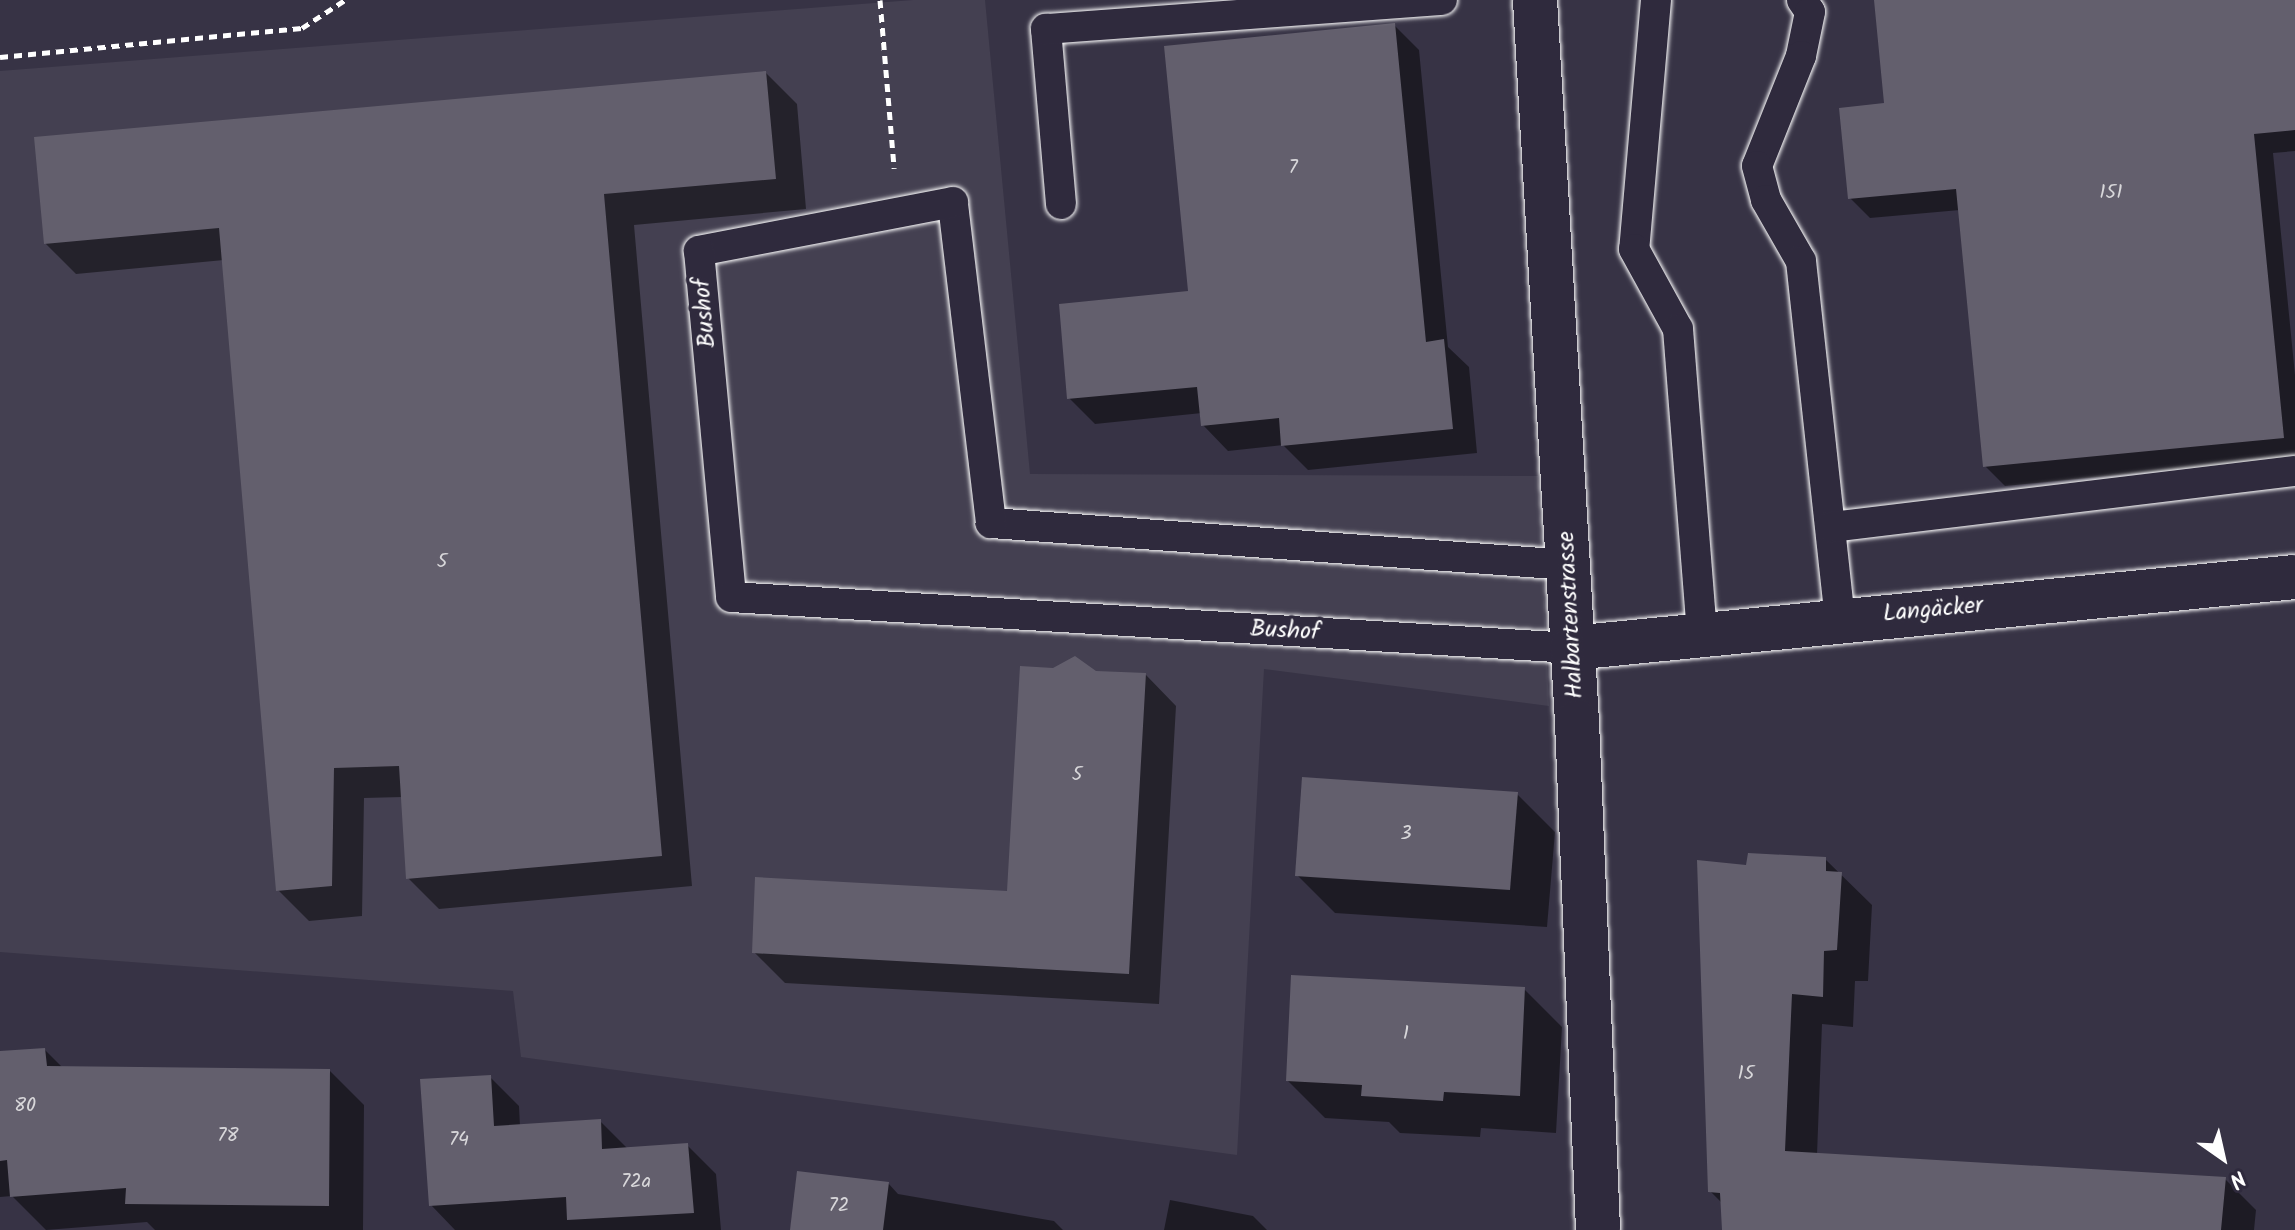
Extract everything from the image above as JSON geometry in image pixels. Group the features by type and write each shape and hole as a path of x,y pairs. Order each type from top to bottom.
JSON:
{"street":[{"name":"Halbartenstrasse","path":"1535,0 1569,565 1598,1230"},
{"name":"Langäcker","path":"1572,648 1840,618 2295,577"}],"lane":[{"path":"1061,204 1046,29 1442,0"},
{"path":"1656,0 1634,249 1678,329 1702,633"},
{"path":"1802,0 1810,12 1801,56 1757,166 1766,200 1801,261 1840,618"},
{"name":"Bushof","path":"1569,565 991,523 953,202 699,251 731,597 1572,648"},
{"path":"1831,527 2295,471"}],"path":[{"path":"0,57 302,28 345,0"},
{"path":"880,0 899,213"}],"shaded area":[{"path":"913,0 985,0 1030,474 1538,476 1549,706 1264,669 1237,1155 521,1057 513,991 0,952 0,71"}],"building":[{"path":"1874,0 2295,0 2295,130 2254,134 2284,438 1983,467 1956,189 1848,199 1839,108 1884,103"},
{"path":"1395,23 1426,342 1444,339 1453,429 1281,446 1279,418 1201,426 1197,387 1067,399 1059,304 1188,291 1164,46"},
{"path":"766,71 776,179 604,194 662,856 406,879 399,766 334,768 332,886 276,891 219,228 44,244 34,137"},
{"path":"1075,656 1096,671 1146,673 1129,974 752,953 755,877 1007,891 1020,666 1053,668"},
{"path":"1302,777 1518,792 1510,890 1295,876"},
{"path":"1748,853 1826,857 1826,871 1842,872 1837,950 1824,951 1823,997 1792,994 1785,1151 2226,1177 2221,1230 1722,1230 1720,1193 1708,1192 1697,860 1746,865"},
{"path":"1291,975 1525,987 1520,1096 1444,1092 1443,1101 1361,1096 1362,1085 1286,1081"},
{"path":"45,1048 47,1066 330,1069 329,1206 125,1204 126,1188 10,1197 7,1160 0,1161 0,1051"},
{"path":"491,1075 494,1126 601,1119 602,1149 688,1143 694,1213 567,1220 566,1197 429,1206 420,1079"},
{"path":"797,1171 889,1182 883,1230 790,1230"}]}
